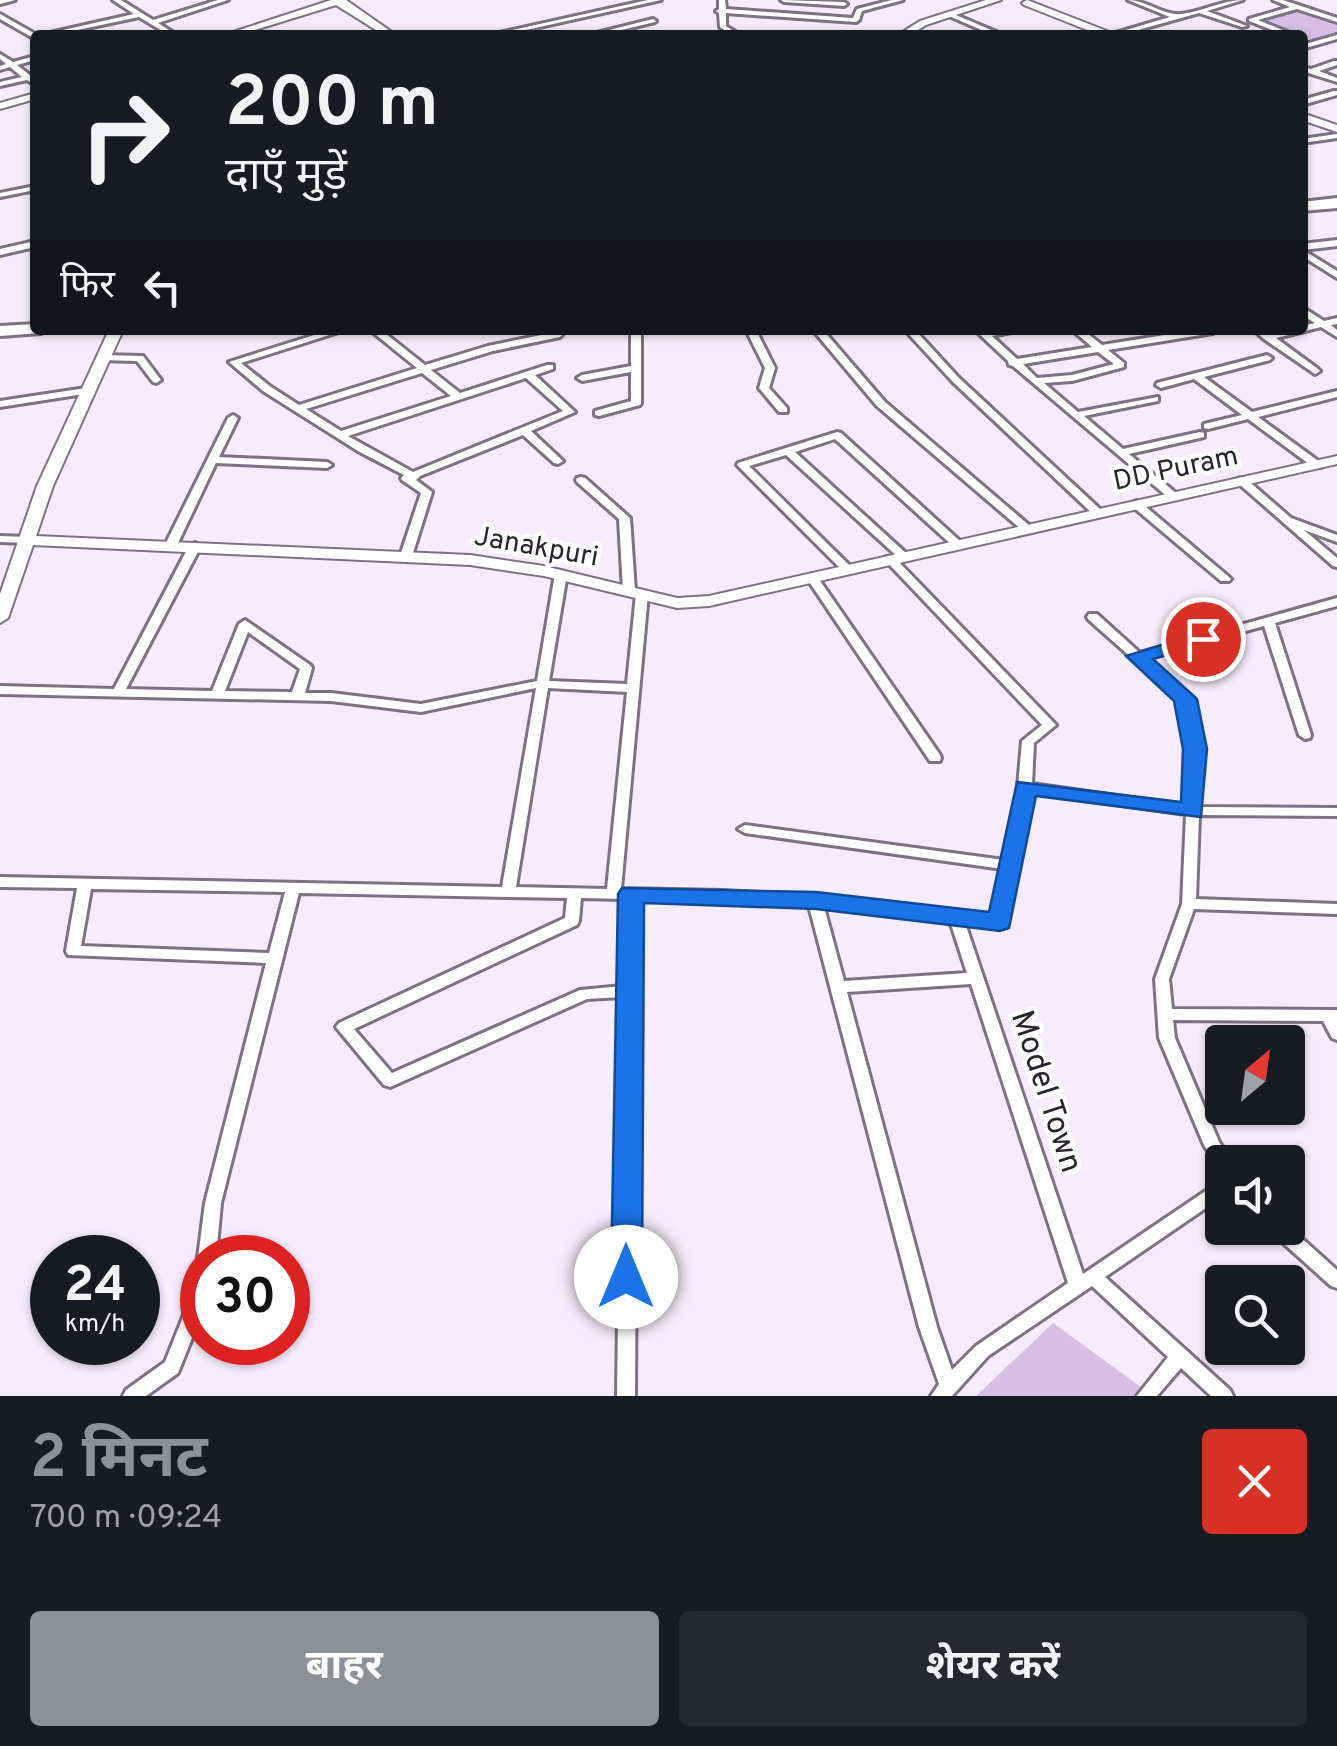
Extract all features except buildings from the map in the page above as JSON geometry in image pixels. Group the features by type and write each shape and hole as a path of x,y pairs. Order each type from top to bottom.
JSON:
{"highway":[{"path":"1308,203 1337,200"},
{"path":"0,332 30,329"}],"street":[{"path":"0,2 12,0"},
{"path":"116,0 166,30"},
{"path":"152,22 225,0"},
{"path":"245,30 338,0 383,30"},
{"path":"625,0 642,3"},
{"path":"517,30 658,0"},
{"path":"722,0 719,12 723,27 728,30"},
{"path":"784,0 840,2 859,10 900,0"},
{"path":"1132,0 1177,17"},
{"path":"1199,0 1217,6"},
{"path":"1129,30 1240,0"},
{"path":"1276,0 1337,20"},
{"path":"791,16 798,1"},
{"path":"1011,2 1081,30"},
{"path":"912,30 967,10 1011,2 1095,30"},
{"path":"1278,30 1251,20 1297,7"},
{"path":"719,12 856,20 859,10"},
{"path":"1200,11 1244,26"},
{"path":"68,30 141,14"},
{"path":"951,15 983,30"},
{"path":"0,16 30,34"},
{"path":"630,30 653,21"},
{"path":"92,25 99,30"},
{"path":"1308,45 1337,37"},
{"path":"1308,41 1315,43"},
{"path":"0,56 30,80"},
{"path":"0,68 30,59"},
{"path":"1308,69 1337,64"},
{"path":"1308,69 1337,80"},
{"path":"0,84 30,81"},
{"path":"1308,106 1337,93"},
{"path":"0,106 30,97"},
{"path":"1308,112 1337,129"},
{"path":"1308,139 1337,129"},
{"path":"0,195 30,189"},
{"path":"1308,248 1337,243"},
{"path":"0,252 30,245"},
{"path":"1308,253 1337,275"},
{"path":"1308,314 1337,334"},
{"path":"1308,327 1337,321"},
{"path":"0,618 86,391 113,335"},
{"path":"323,335 234,362 298,408 415,479 427,492 406,556"},
{"path":"381,335 458,397"},
{"path":"298,408 422,368 557,335"},
{"path":"599,414 636,403 636,335"},
{"path":"754,335 770,368 764,388 784,410"},
{"path":"822,335 881,404 1026,528"},
{"path":"915,335 956,380 1098,513"},
{"path":"985,335 1012,364 1173,496"},
{"path":"1035,381 1072,378 1122,366 1082,335"},
{"path":"1012,364 1184,335"},
{"path":"1266,335 1315,371"},
{"path":"101,358 140,358 156,380"},
{"path":"1161,385 1267,358"},
{"path":"340,435 550,367"},
{"path":"582,378 636,368"},
{"path":"415,479 570,412 528,374"},
{"path":"1196,376 1317,465"},
{"path":"0,404 86,391"},
{"path":"1121,453 1337,394"},
{"path":"1076,415 1154,399"},
{"path":"171,545 232,418"},
{"path":"524,430 558,460"},
{"path":"846,568 742,466 837,435 957,544"},
{"path":"0,882 816,900 1000,922 1026,787 1028,741 1050,725 896,557 789,452"},
{"path":"212,460 327,465"},
{"name":"DD Puram","path":"1026,528 1337,460"},
{"path":"581,480 624,518 635,592 622,894 629,991 626,1396"},
{"path":"1242,481 1337,564"},
{"path":"1136,504 1224,578"},
{"path":"1281,516 1337,539"},
{"name":"Janakpuri","path":"27,540 470,560 560,574 677,603 709,602 1026,528"},
{"path":"0,539 27,540"},
{"path":"118,693 195,546"},
{"path":"508,892 560,574"},
{"path":"812,577 936,758"},
{"path":"1138,656 1337,602"},
{"path":"1093,616 1185,699 1195,749 1189,904 1162,979 1168,1038 1212,1145"},
{"path":"1268,621 1305,736"},
{"path":"217,695 244,624 306,668 297,696"},
{"path":"0,690 297,696 421,708 539,684 632,688"},
{"path":"1026,787 1192,812 1337,812"},
{"path":"745,830 1011,866"},
{"path":"85,883 73,951 274,958"},
{"path":"210,1235 213,1203 292,888"},
{"path":"574,893 572,922 344,1027 390,1081 585,994 629,991"},
{"path":"816,900 944,1391"},
{"path":"1189,904 1337,909"},
{"name":"Model Town","path":"956,917 1085,1281"},
{"path":"837,987 976,978"},
{"path":"1165,1014 1333,1016 1337,1034"},
{"path":"944,1391 982,1351 1205,1200"},
{"path":"1297,1245 1337,1281"},
{"path":"1085,1281 1224,1396"},
{"path":"132,1396 172,1367 180,1347"},
{"path":"1146,1396 1180,1356"}],"shaded area":[{"path":"1300,9 1337,22 1337,33 1313,40 1308,38 1308,30 1284,30 1258,21"},
{"path":"1053,1323 1141,1387 1134,1396 976,1396"}],"route":[{"path":"626,1277 631,894 816,900 1000,922 1026,787 1192,812 1195,749 1185,699 1138,656 1203,639"}]}
